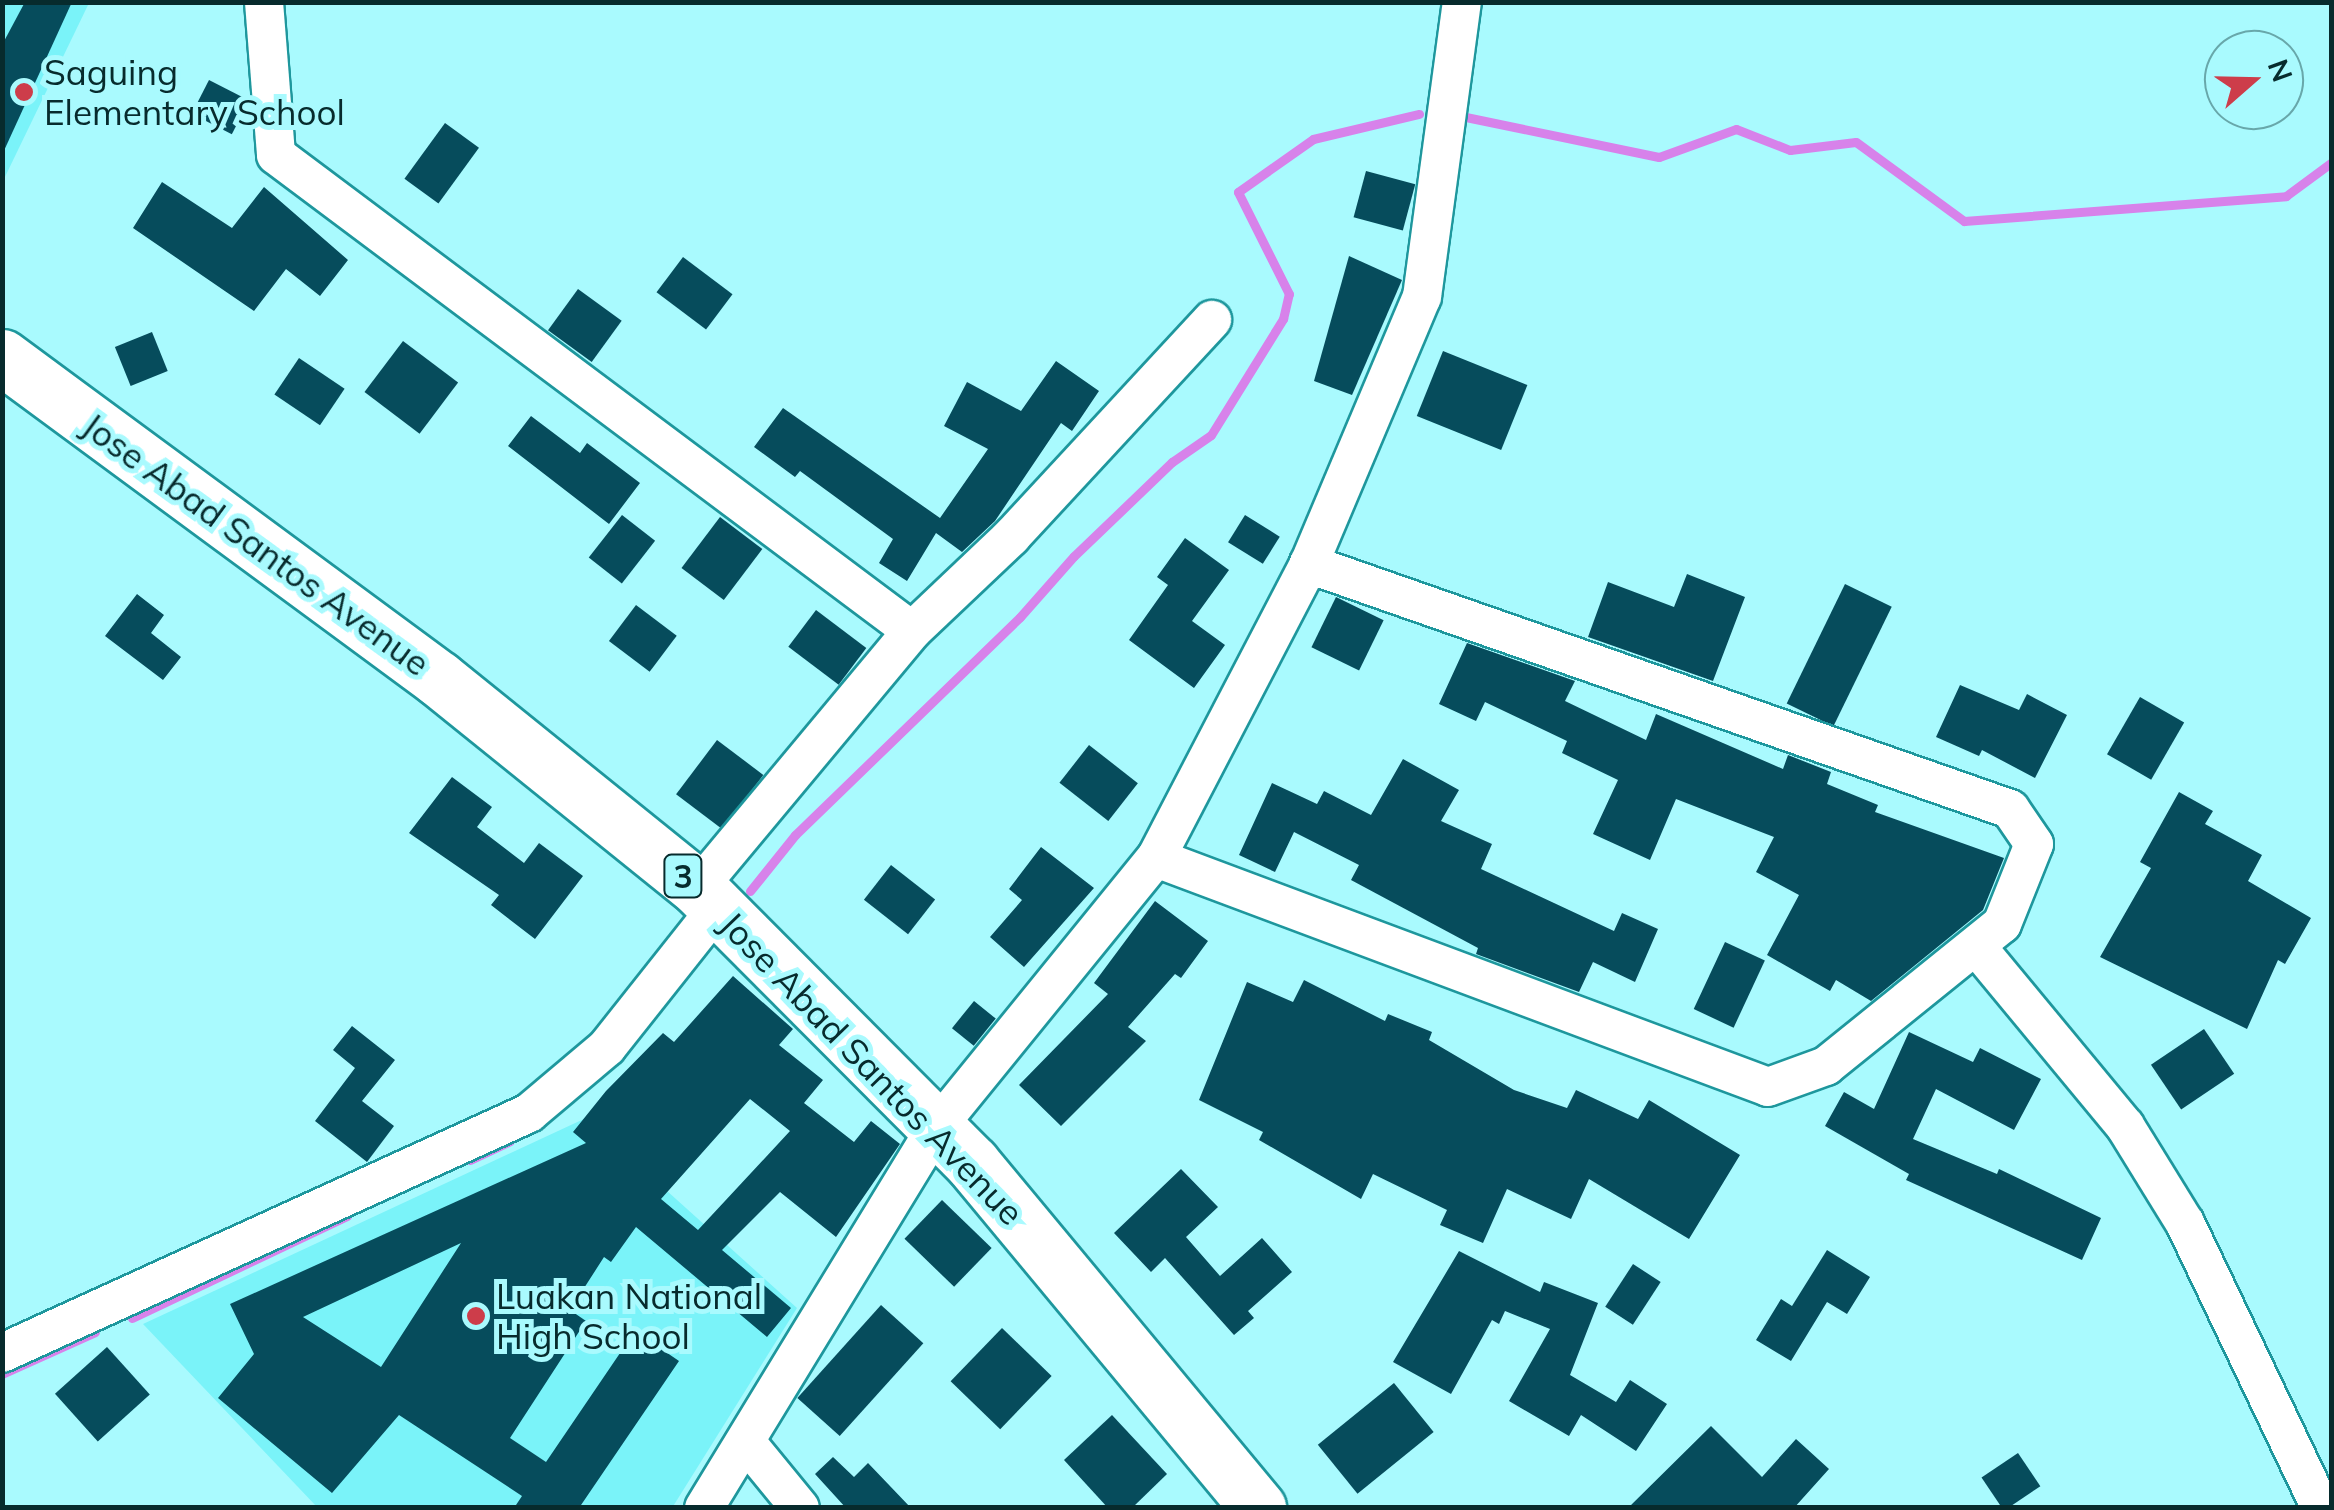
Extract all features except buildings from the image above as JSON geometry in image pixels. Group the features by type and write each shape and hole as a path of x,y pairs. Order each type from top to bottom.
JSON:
{"highway":[{"name":"Jose Abad Santos Avenue","path":"2,357 439,680 708,898 937,1127 1092,1301 1258,1508"}],"street":[{"path":"264,2 276,156 912,632"},
{"path":"704,1508 937,1127 1156,858 1309,564 1422,297 1462,2"},
{"path":"2,1353 528,1113 606,1047 708,898 912,632 1011,537 1212,320"},
{"path":"1156,858 1768,1087 1826,1066 2002,924 2034,844 2010,809 1309,564"},
{"path":"1976,946 2126,1126 2176,1207 2320,1508"},
{"path":"746,1442 800,1508"}],"shaded area":[{"name":"Saguing Elementary School","path":"3,3 89,3 3,181"},
{"name":"Luakan National High School","path":"586,1118 797,1308 672,1508 317,1507 143,1324"}],"waterway":[{"path":"750,891 795,835 1020,617 1074,556 1172,462 1211,435 1283,319 1289,294 1238,192 1313,139 1419,114"},
{"path":"1456,115 1659,157 1736,129 1790,150 1856,142 1964,221 2286,196 2332,162"},
{"path":"470,1160 510,1141"},
{"path":"132,1318 347,1216"},
{"path":"2,1374 95,1332"}],"place":[{"name":"Saguing Elementary School","path":"24,92"},
{"name":"Luakan National High School","path":"476,1316"}]}
